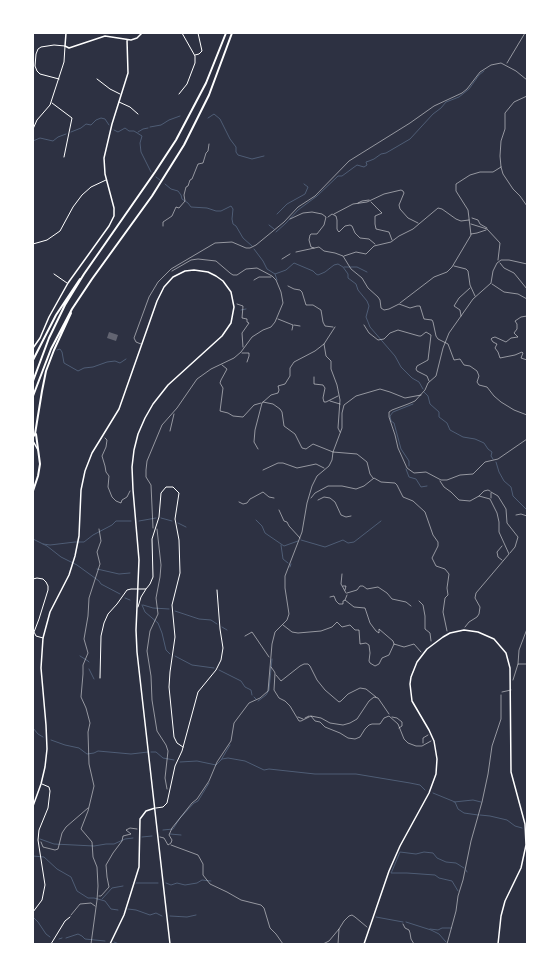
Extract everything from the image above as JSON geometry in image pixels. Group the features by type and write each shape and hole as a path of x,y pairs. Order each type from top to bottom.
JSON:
{"highway":[{"path":"33,360 60,308 158,168 178,136 206,83 226,33"},
{"path":"33,396 51,349 77,302 152,196 180,152 209,95 232,33"},
{"path":"33,380 55,325 84,274"},
{"path":"33,437 35,435 46,371 77,302"},
{"path":"33,491 39,471 36,427"}],"street":[{"path":"33,129 37,120 52,103 64,62 66,33"},
{"path":"59,79 40,74 36,71 36,54 38,49 43,46 65,46 69,48 105,36 127,40 137,38 142,33"},
{"path":"179,94 187,84 194,63 194,56 182,33"},
{"path":"194,56 199,54 202,50 198,33"},
{"path":"33,348 40,338 49,317 68,283 113,219 114,208 104,163 105,150 128,73 127,40"},
{"path":"98,79 110,89 121,95"},
{"path":"119,102 130,107 138,114"},
{"path":"52,103 72,118 64,157"},
{"path":"33,244 47,240 60,231 73,207 82,195 91,187 107,180"},
{"path":"33,806 45,767 47,738 41,668 42,638 50,612 74,562 79,536 81,490 84,477 90,459 119,409 161,291 169,280 181,273 190,270 199,270 216,276 223,281 228,288 234,304 232,318 226,332 168,385 148,411 134,450 132,468 139,552 137,608 138,652 170,944"},
{"path":"54,274 68,283"},
{"path":"33,441 39,454"},
{"path":"137,608 142,595 153,577 152,542 159,517 161,493 164,488 172,487 178,493 175,519 179,540 180,573 172,605 175,637 169,687 174,737 176,744 183,747"},
{"path":"33,579 37,578 44,580 47,583 48,588 34,632 36,636 42,638"},
{"path":"100,678 101,636 108,614 127,590 146,589"},
{"path":"110,944 124,915 139,867 139,822 142,815 147,810 166,805 175,766 183,747 198,692 216,670 222,656 223,648 217,590"},
{"path":"364,944 395,857 433,783 437,764 434,741 412,701 410,684 414,669 427,649 443,637 457,631 471,630 486,634 494,639 501,646 508,659 511,680 511,772 525,824 526,845 521,868 505,902 501,916 498,944"},
{"path":"33,912 42,900 45,886 38,840 39,830 48,808 50,791 49,787 41,784"},
{"path":"51,944 65,922 70,917"}],"lane":[{"path":"142,344 136,342 134,336 153,290 166,273 215,243 232,242 246,248 252,248 268,236 298,207 314,196 349,161 410,123 434,106 467,90 480,72 491,65 499,63 516,71 527,80"},
{"path":"502,692 511,690"}],"path":[{"path":"506,66 525,33"},
{"path":"527,96 514,102 504,113 505,127 500,151 501,168 503,174 527,206"},
{"path":"163,226 163,222 172,216 177,207 179,208 185,201 184,195 186,187 192,179 198,164 203,163 209,144"},
{"path":"343,256 351,269 359,275 368,288 378,297 382,309 390,309 399,304 434,277 447,272 471,234 471,224 468,210 456,191 456,184 466,177 480,172 493,172 501,168"},
{"path":"326,217 358,203 370,201 384,194 403,191 404,193 399,207 408,218 419,224"},
{"path":"370,201 382,213 375,216 376,229 389,232 392,241"},
{"path":"326,217 324,226 317,234 310,235 309,240 311,247 321,248 324,251 343,256 356,252 367,253 376,245 392,241 413,229 433,211 440,208 456,219 465,221 470,219 478,220 500,243 499,262 504,268 514,273 527,289"},
{"path":"288,218 291,219 303,213 312,212 324,215 326,217"},
{"path":"334,214 337,220 337,229 339,232 345,226 350,225 360,238 369,239 376,245"},
{"path":"471,224 488,229"},
{"path":"471,234 488,229"},
{"path":"296,252 316,248"},
{"path":"282,259 290,254"},
{"path":"154,528 152,526 153,517 150,493 151,486 146,474 147,463 161,428 174,413 197,379 211,369 234,358 252,337 262,330 271,328 282,308 283,299 280,288 272,276 260,269 246,269 234,275 217,262 198,259 191,260 169,273"},
{"path":"527,264 509,260 499,262 494,266 491,283 475,297 449,333 440,357 436,375 429,382 421,395 411,403 389,412 389,419 398,448 407,468 416,473 427,472 444,481 460,475 473,474 485,462 498,459 527,439"},
{"path":"452,266 466,269 475,297"},
{"path":"254,280 259,277 272,276"},
{"path":"491,283 504,292 518,294 527,299"},
{"path":"258,449 254,442 255,430 262,403 278,393 278,386 285,384 290,376 290,368 294,362 315,352 324,344 335,327 325,326 321,310 313,305 306,305 302,292 300,290 294,290 288,286"},
{"path":"461,316 460,310 455,307 455,305 471,287"},
{"path":"234,304 243,306 242,318 247,319 247,322 249,323 242,333 243,348"},
{"path":"399,304 410,308 420,306 424,320 433,322 438,339 445,342 450,349 454,360 460,359 464,365 470,366 477,371 479,376 477,382 479,385 487,387 501,402 518,412 527,415"},
{"path":"527,316 520,317 515,322 517,324 517,329 514,333 518,337 511,338 506,342 495,337 491,339 497,344 495,348 500,358 522,352 521,358 527,360"},
{"path":"277,319 300,326"},
{"path":"292,330 293,325"},
{"path":"364,325 369,333 381,340 390,333 398,330 419,336 426,332 431,335 428,360 417,366 416,369 427,376 429,382"},
{"path":"324,344 326,356 331,361 331,369 337,385 340,404 338,428 340,432"},
{"path":"240,352 243,354 248,353 249,356 247,362"},
{"path":"221,365 227,369 220,383 223,388 220,411 233,416 243,417 254,405 262,403 273,404 282,412 284,426 295,434 302,448 306,449 312,445 315,445 333,452 357,454 367,462 370,474 374,478 383,482 395,483 399,487 403,497 413,502 425,512 438,542 438,546 433,555 433,562 436,566 447,571 449,574 447,588 448,595 443,612 447,633"},
{"path":"314,377 314,384 323,385 325,388 323,398 324,402 339,396"},
{"path":"170,844 172,840 169,835 171,830 180,817 198,798 210,779 216,764 231,741 234,723 249,703 260,698 268,691 270,658 274,635 287,620 289,614 285,578 300,538 312,486 317,476 331,463 342,424 342,409 346,402 356,396 380,389 406,399 421,395"},
{"path":"330,402 340,404"},
{"path":"170,431 170,424 174,413"},
{"path":"103,436 107,442 102,456 106,472 109,476 108,487 112,497 116,502 121,503 130,491 133,490"},
{"path":"262,470 278,463 297,468 316,464 325,469"},
{"path":"311,498 315,493 328,486 342,486 356,489 364,486 374,478"},
{"path":"440,480 444,487 459,500 470,501 484,491 488,490 498,496 506,508 507,523 518,538 515,547 475,595 480,607 479,614 464,628"},
{"path":"239,502 243,504 247,503 250,499 263,492 269,497 274,498"},
{"path":"491,492 492,496 490,499 500,522 499,532 509,554"},
{"path":"479,496 490,499"},
{"path":"318,500 324,497 330,498 334,501 341,515 346,517 351,516"},
{"path":"279,510 284,521 287,522 300,538"},
{"path":"516,515 520,514 527,516"},
{"path":"90,944 98,897 98,870 93,856 92,841 81,829 89,808 94,786 89,764 90,752 88,732 90,723 81,697 84,674 83,665 88,652 84,640 88,616 89,594 97,577 100,564 97,552 101,541 99,529"},
{"path":"156,529 158,533 161,573 156,598 158,614 150,631 147,648 157,732 167,747 168,757 165,780 167,790 169,791"},
{"path":"502,540 502,546 497,552 498,557 503,561"},
{"path":"502,546 503,549 506,549"},
{"path":"342,574 343,590 347,593"},
{"path":"347,593 356,590 362,585 367,589 378,587 392,599 406,602 411,606"},
{"path":"342,586 347,587 343,590"},
{"path":"330,597 334,596 336,602 343,604 347,593"},
{"path":"345,601 354,607 365,608 370,623 376,631 379,633 379,629 393,641 394,644 404,647 414,644 421,653"},
{"path":"419,601 423,605 425,630 430,633 432,642"},
{"path":"283,624 292,632 298,633 321,631 332,627 337,622 342,627 350,625 354,629 359,630 360,644 366,643 369,645 369,661 376,666 382,658 389,655 394,644"},
{"path":"511,680 514,679 518,664 518,650 527,629"},
{"path":"245,636 252,632 270,658"},
{"path":"270,667 280,681 300,666 308,664 317,680 325,690 339,702 348,694 360,688 366,689 384,706 390,716 398,724 404,739 409,743 422,746 423,744 434,741"},
{"path":"518,664 527,664"},
{"path":"275,675 274,690 280,698 290,706 299,721 310,716 321,718 330,723 343,725 350,723 357,719 370,700 376,697"},
{"path":"447,944 456,911 471,841 482,802 492,746 501,719 502,692"},
{"path":"296,716 303,719"},
{"path":"310,716 315,721 320,722 325,728 340,733 348,738 355,739 360,737 369,725 380,724 384,718 390,716 397,718 402,722 400,728"},
{"path":"423,744 422,741 424,737 431,734"},
{"path":"40,840 43,847 55,850 58,849 62,833 66,827 89,808"},
{"path":"98,897 101,896 109,887 106,865 124,836 131,834 126,830 139,828"},
{"path":"158,837 162,836 168,845 170,844 198,854 203,864 203,875 210,884 228,892 240,900 261,905 264,908 270,928 283,944"},
{"path":"70,917 80,904 91,903 96,907"},
{"path":"323,944 329,941 346,918 352,915 369,929"},
{"path":"404,924 405,928 409,930 414,944"},
{"path":"338,944 339,929"}],"building":[{"path":"109,332 118,335 116,341 107,338"}],"waterway":[{"path":"276,232 298,210 317,196 338,176 342,176 357,165 364,167 367,165 366,162 386,153 410,139 446,102 459,97 469,89 479,75 484,71"},
{"path":"208,118 214,114 220,119 230,139 236,147 236,152 238,155 252,159 264,156"},
{"path":"150,127 161,125 180,116"},
{"path":"71,132 86,124 91,125 96,120 101,118 105,119 109,125"},
{"path":"114,130 118,132 125,128 142,136 140,143 141,152 151,172"},
{"path":"138,132 148,128"},
{"path":"33,141 40,138 53,141 66,134"},
{"path":"156,177 160,180"},
{"path":"165,184 171,189 178,191 182,199 191,207 221,211 231,206 233,209 233,224 236,226 243,238 252,246"},
{"path":"277,214 287,204 305,194 308,187 304,184"},
{"path":"269,225 274,229"},
{"path":"254,249 267,269 275,274 286,270 294,263 313,271 318,275 334,265 338,264 343,267 348,274 348,278 356,284 358,290 367,301 369,306 366,317 370,327 395,356 401,367 412,378 419,382 423,389"},
{"path":"344,267 357,267 367,272"},
{"path":"275,274 277,280"},
{"path":"241,310 246,309"},
{"path":"57,350 60,349 62,352 64,363 78,371 107,362 115,361 120,363 126,359"},
{"path":"424,392 428,396 430,404 439,412 439,417 447,423 450,430 463,437 475,439 484,443 492,452 491,456 493,459"},
{"path":"409,466 409,461 401,449 394,423 391,421 390,416 393,412 413,404"},
{"path":"496,462 504,481 511,487 513,496 527,510"},
{"path":"406,469 409,477 416,479 421,487 427,486"},
{"path":"139,521 156,518"},
{"path":"161,518 172,521"},
{"path":"256,520 262,526 265,533 284,546 298,541"},
{"path":"43,544 50,545 84,542 116,521 131,521"},
{"path":"301,540 325,547 343,540 348,543 354,542 381,521"},
{"path":"178,523 186,527"},
{"path":"33,539 47,546 61,557 77,565 101,584 120,594"},
{"path":"281,545 283,559 288,563"},
{"path":"97,569 119,574 130,573"},
{"path":"125,598 130,600"},
{"path":"142,605 145,612 158,623 166,650 170,654"},
{"path":"143,605 153,608 169,609"},
{"path":"175,611 199,619 211,620 217,624"},
{"path":"222,627 227,630"},
{"path":"80,656 89,662"},
{"path":"175,656 192,665 214,668"},
{"path":"258,701 266,695 269,690 272,659"},
{"path":"89,669 94,679"},
{"path":"219,670 241,681 245,687 251,690 252,695"},
{"path":"33,728 43,737"},
{"path":"51,740 79,748 87,754 98,751 131,754 148,752"},
{"path":"221,760 230,745"},
{"path":"151,752 156,752 163,758 174,760"},
{"path":"180,762 197,761 216,765 222,759 228,758 245,761 264,770 269,769 315,774 356,774 420,785 425,790"},
{"path":"163,830 173,829 180,818 194,803 198,801 209,783"},
{"path":"433,793 455,802 458,809 464,813 478,815"},
{"path":"454,802 473,800 481,802"},
{"path":"480,815 507,820 515,826 522,828"},
{"path":"170,834 181,835"},
{"path":"142,837 152,836"},
{"path":"40,839 54,844 94,846 114,844 125,839 133,838"},
{"path":"458,891 452,881 439,878 435,875 391,873 400,852 416,854 424,852 433,853 437,858 446,862 456,863 464,868"},
{"path":"33,856 44,857 57,869 71,877 77,891 88,898 105,901 111,909 118,910"},
{"path":"166,883 171,885 177,883 185,885 197,883 202,880 211,881"},
{"path":"136,883 158,883"},
{"path":"102,899 112,888 123,886"},
{"path":"128,909 150,915 156,913 162,916"},
{"path":"170,916 187,917 196,915"},
{"path":"33,917 50,937"},
{"path":"376,917 403,922"},
{"path":"406,922 431,930 439,934 446,942"},
{"path":"430,929 438,930 442,928 451,928"},
{"path":"66,938 78,934 85,939 105,941"},
{"path":"114,942 119,944"}]}
